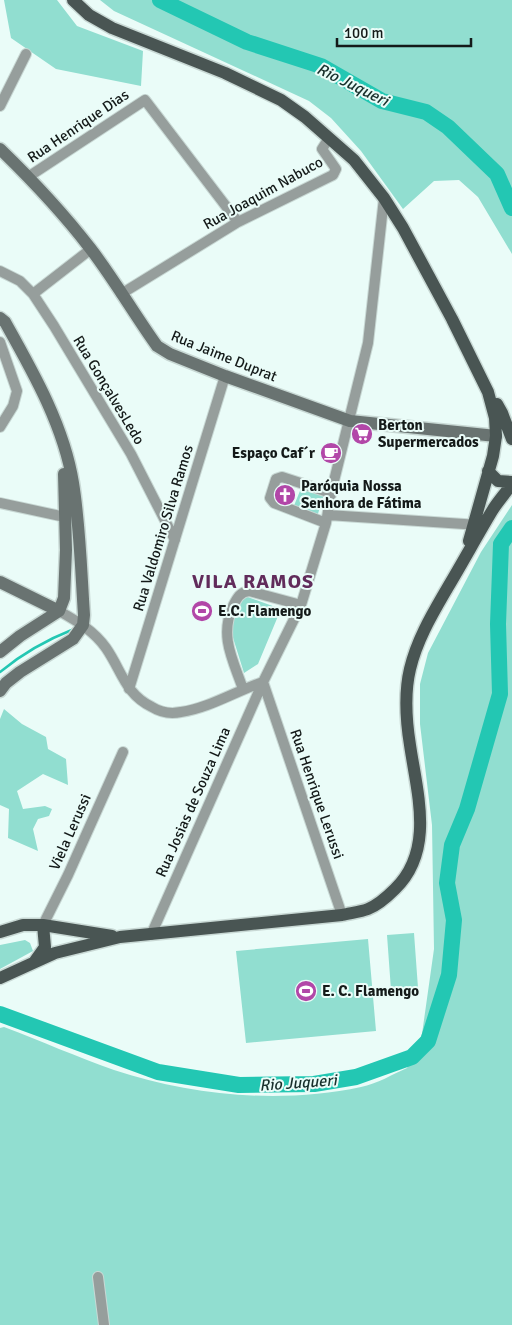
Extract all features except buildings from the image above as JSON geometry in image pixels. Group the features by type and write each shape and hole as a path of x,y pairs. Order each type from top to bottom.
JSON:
{"main road":[{"path":"73,0 89,15 112,28 225,73 281,100 305,117 354,160 384,198 403,228 488,392 502,412 512,441"},
{"path":"0,978 35,961 75,947 120,937 342,915 368,909 386,899 400,885 410,870 418,852 421,825 418,786 407,718 410,669 419,642 435,608 464,558 479,525 496,436 496,418 488,392"},
{"path":"496,436 512,441"},
{"path":"488,471 498,481 512,482"},
{"path":"479,525 494,508 512,482"},
{"path":"0,932 23,925 43,925 120,937"},
{"path":"35,961 45,947 43,925"}],"street":[{"path":"0,106 26,54"},
{"name":"Rua Henrique Dias","path":"28,177 145,100 238,222"},
{"name":"Rua Joaquim Nabuco","path":"121,294 238,222 333,175 336,169 322,149 329,138"},
{"name":"Rua Jaime Duprat","path":"0,149 28,177 90,249 157,346 170,354 350,421 496,436"},
{"name":"Rua Josias de Souza Lima","path":"151,935 263,682 301,605 327,519 331,493 350,421 370,330 384,198"},
{"path":"33,294 90,249"},
{"name":"Rua GonçalvesLedo","path":"0,270 20,280 33,294 54,326 131,454 175,540"},
{"path":"0,318 5,322 25,357 46,401 66,454 73,482 84,615 83,625 73,639 20,672 6,683 0,691"},
{"path":"0,333 10,345 23,368 56,444 65,478 66,517 64,598 59,611 20,636 0,652"},
{"path":"0,342 17,390 13,406 0,426"},
{"name":"Rua Valdomiro Silva Ramos","path":"128,689 225,376"},
{"path":"331,493 282,477 276,479 270,498 274,503 327,519 479,525"},
{"path":"0,503 66,517"},
{"path":"0,582 83,625 106,648 128,689 143,703 159,711 179,713 199,708 263,682"},
{"path":"243,689 226,635 227,624 237,597 249,591 301,605"},
{"name":"Rua Henrique Lerussi","path":"263,682 342,915"},
{"name":"Viela Lerussi","path":"43,925 123,752"},
{"path":"98,1277 104,1325"}],"green space":[{"path":"4,0 57,0 77,26 143,51 141,86 56,69 11,38"},
{"path":"100,0 512,0 512,254 478,197 459,180 434,181 403,209 361,151 331,118 309,101 114,11"},
{"path":"302,486 324,494 317,517 293,508"},
{"path":"512,505 512,1325 0,1325 0,1028 4,1027 100,1065 144,1079 174,1086 237,1095 300,1095 331,1092 367,1086 407,1068 422,1034 434,949 432,825 420,724 420,684 428,653 481,552"},
{"path":"245,596 281,609 258,664 244,673 229,625"},
{"path":"4,709 22,724 46,737 48,749 66,759 68,785 43,774 17,791 23,809 45,806 52,809 49,816 38,819 33,829 38,851 8,838 9,809 0,805 0,719"},
{"path":"414,933 418,988 391,990 387,935"},
{"name":"E. C. Flamengo","path":"368,939 376,1031 246,1043 236,951"},
{"path":"25,940 30,943 33,951 0,969 0,945"}],"waterway":[{"name":"Rio Juqueri","path":"160,0 247,42 321,66 382,101 426,112 448,127 497,174 512,208"},
{"name":"Rio Juqueri","path":"0,1014 158,1072 239,1085 314,1084 356,1077 412,1057 428,1041 449,975 454,920 447,883 452,845 467,809 500,694 498,624 501,544 512,528"},
{"path":"0,672 35,648 74,629"}],"place":[{"name":"Berton Supermercados","path":"362,434"},
{"name":"Espaço Caf´r","path":"331,453"},
{"name":"Paróquia Nossa Senhora de Fátima","path":"285,495"},
{"name":"E.C. Flamengo","path":"202,611"},
{"name":"E. C. Flamengo","path":"306,991"}],"district":[{"name":"VILA RAMOS","path":"253,581"}]}
